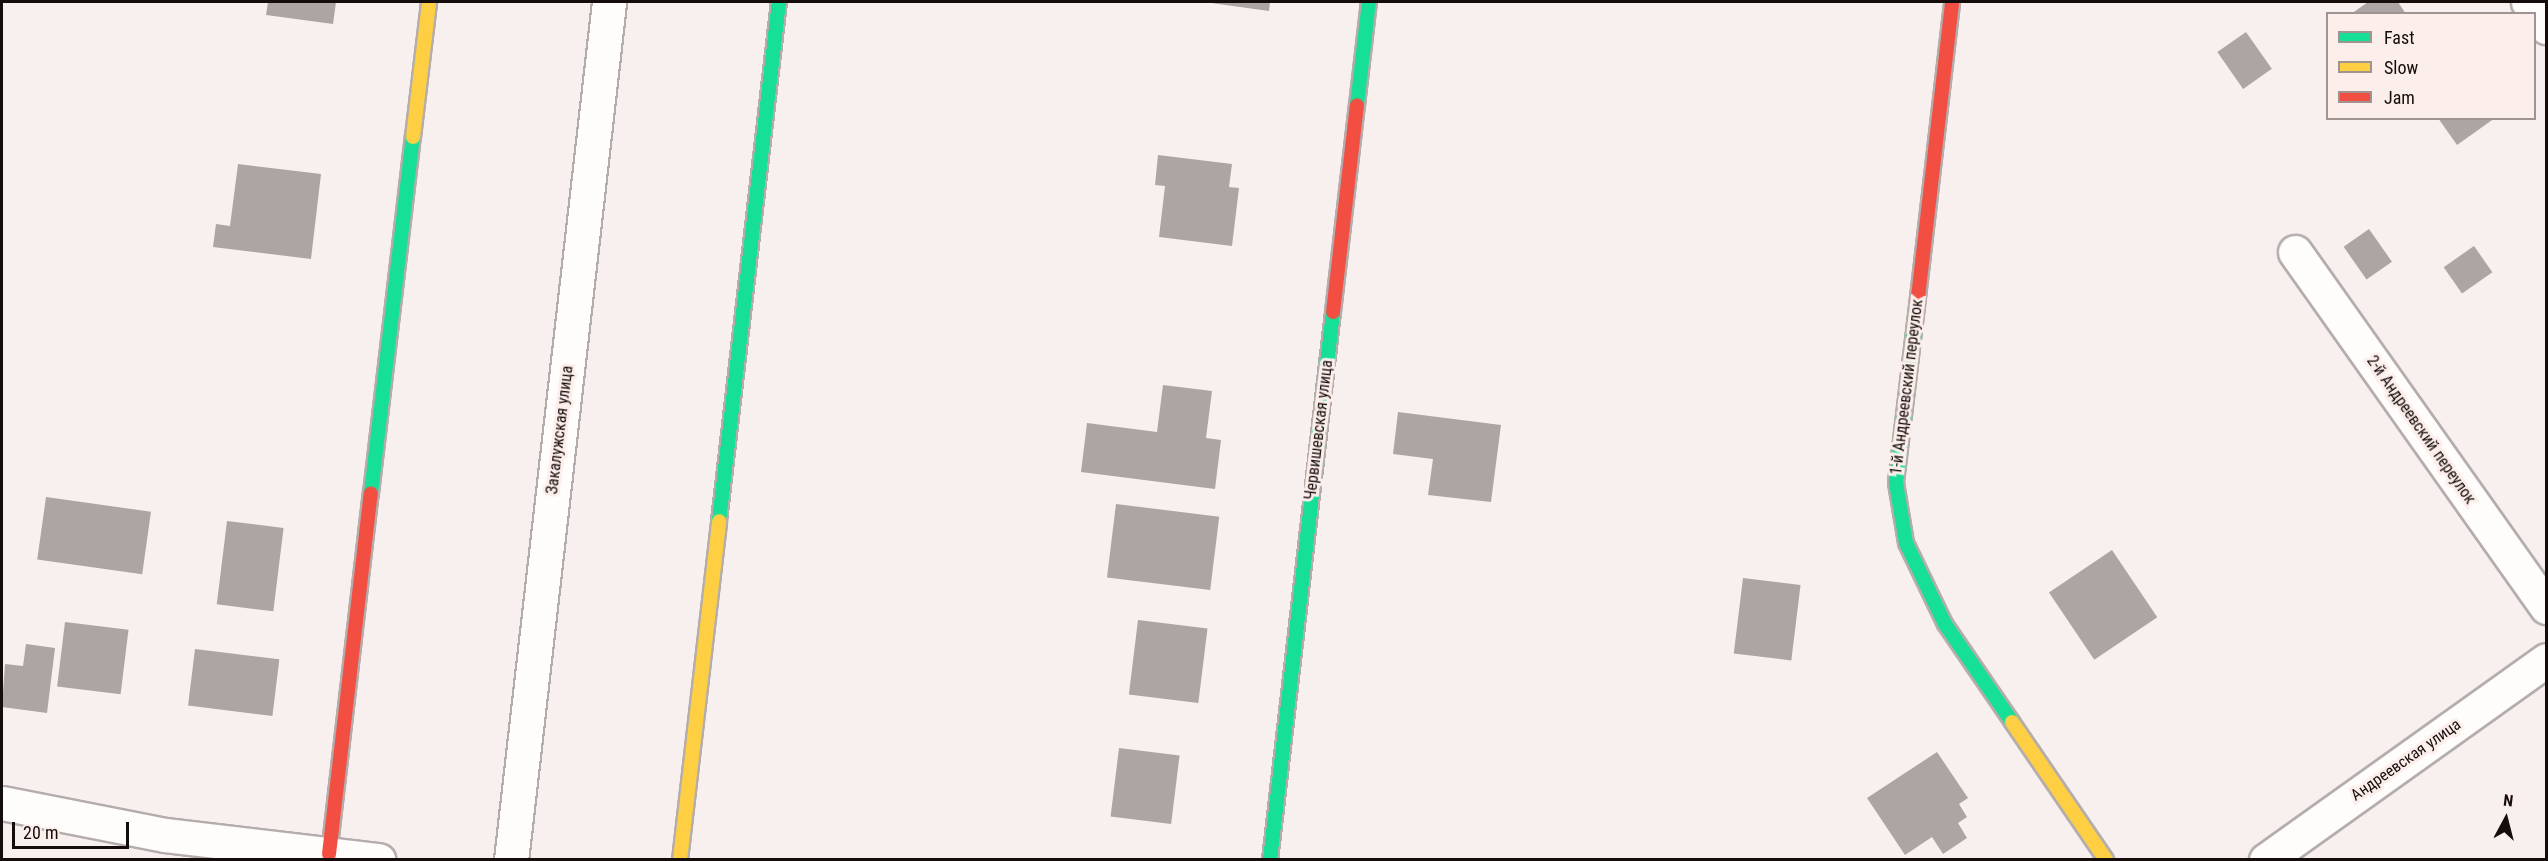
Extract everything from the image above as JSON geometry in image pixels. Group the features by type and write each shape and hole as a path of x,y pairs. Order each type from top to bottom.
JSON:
{"street":[{"path":"329,854 429,2"},
{"name":"Закалужская улица","path":"511,860 609,2"},
{"path":"680,860 779,2"},
{"name":"Червишевская улица","path":"1270,860 1369,2"},
{"name":"1-й Андреевский переулок","path":"1952,2 1896,483 1900,515 1906,543 1945,624 2106,860"},
{"path":"2536,13 2547,27"},
{"name":"2-й Андреевский переулок","path":"2295,252 2547,607"},
{"name":"Андреевская улица","path":"2266,860 2547,660"},
{"path":"2,803 165,835 379,860"}],"building":[{"path":"268,2 336,2 333,24 266,15"},
{"path":"1204,2 1270,2 1269,11"},
{"path":"2368,2 2398,2 2405,12 2354,12"},
{"path":"2246,32 2272,69 2243,89 2217,52"},
{"path":"2439,120 2492,120 2457,145"},
{"path":"1158,155 1232,164 1229,187 1239,188 1232,246 1159,237 1165,186 1155,185"},
{"path":"238,164 321,174 311,259 213,247 216,224 230,226"},
{"path":"2369,229 2392,262 2367,280 2344,247"},
{"path":"2474,246 2492,272 2462,293 2444,267"},
{"path":"1163,385 1212,391 1206,438 1221,440 1215,489 1081,472 1087,423 1157,432"},
{"path":"1398,412 1501,425 1491,502 1428,495 1433,459 1393,454"},
{"path":"46,497 151,512 142,574 37,559"},
{"path":"1116,504 1219,517 1210,590 1107,577"},
{"path":"227,521 284,528 273,611 217,604"},
{"path":"2112,550 2157,617 2094,660 2049,592"},
{"path":"1743,578 1801,585 1791,661 1734,653"},
{"path":"1138,620 1207,629 1198,703 1129,694"},
{"path":"65,622 129,630 121,694 57,687"},
{"path":"26,644 55,648 47,713 2,707 5,664 23,666"},
{"path":"195,649 279,659 272,716 188,706"},
{"path":"1119,748 1180,755 1171,824 1111,816"},
{"path":"1937,752 1968,798 1959,804 1967,817 1958,823 1967,838 1943,854 1932,837 1905,855 1867,798"}],"traffic: fast":[{"path":"719,521 779,2"},
{"path":"1357,105 1369,2"},
{"path":"371,493 413,137"},
{"path":"1917,306 1896,483 1906,543 1945,624 2012,722"},
{"path":"1270,860 1333,312"}],"traffic: slow":[{"path":"413,137 429,2"},
{"path":"680,860 719,521"},
{"path":"2012,722 2106,860"}],"traffic: jam":[{"path":"1917,306 1952,2"},
{"path":"1333,312 1357,105"},
{"path":"329,854 371,493"}]}
